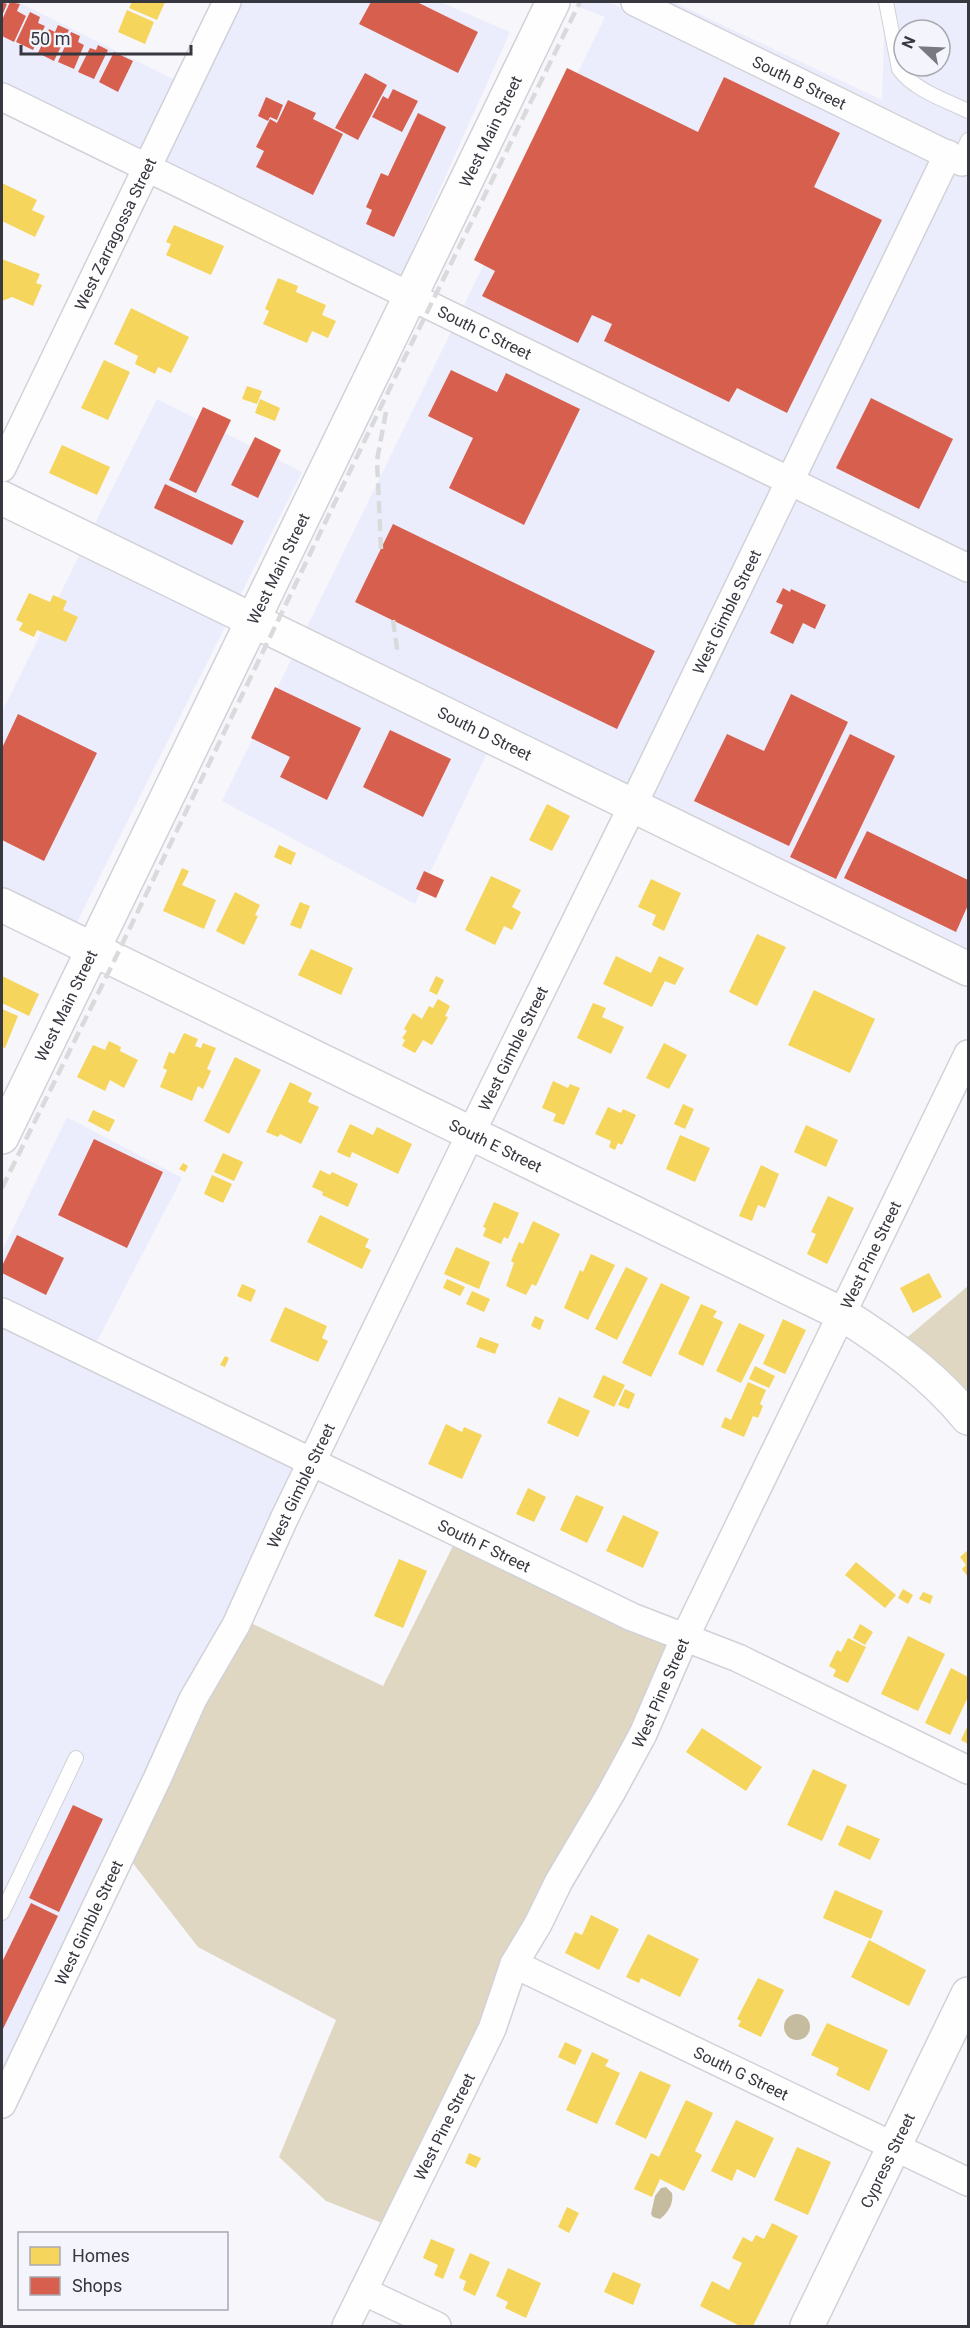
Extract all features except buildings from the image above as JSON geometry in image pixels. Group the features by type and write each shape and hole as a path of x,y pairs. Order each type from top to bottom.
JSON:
{"street":[{"name":"West Zarragossa Street","path":"2,468 227,2"},
{"name":"West Main Street","path":"2,1137 553,2"},
{"name":"South B Street","path":"634,2 962,156"},
{"name":"South C Street","path":"2,97 969,568"},
{"name":"West Gimble Street","path":"2,2104 193,1699 236,1625 471,1132 633,805 789,482 962,156"},
{"name":"South D Street","path":"2,498 969,969"},
{"name":"South E Street","path":"2,905 842,1314 884,1341 922,1371 969,1418"},
{"name":"West Pine Street","path":"346,2326 492,2029 514,1964 638,1744 684,1639 969,1054"},
{"name":"South F Street","path":"2,1312 632,1617 738,1658 969,1770"},
{"name":"South G Street","path":"514,1964 969,2182"},
{"name":"Cypress Street","path":"807,2326 969,1994"},
{"path":"363,2291 437,2326"}],"lane":[{"path":"886,2 899,69 905,77 914,84 969,111"},
{"path":"2,1913 76,1758"}],"shaded area":[{"path":"2,2 18,2 175,80 140,152 2,85"},
{"path":"242,2 440,2 510,32 400,278 163,163"},
{"path":"579,2 609,2 931,159 783,466 462,309 605,17 577,6"},
{"path":"661,2 674,2 882,100 884,35 879,2 968,2 968,152"},
{"path":"955,171 968,177 968,555 806,477"},
{"path":"452,330 773,486 626,789 304,633"},
{"path":"157,399 302,472 238,600 92,529"},
{"path":"796,498 968,580 968,957 649,801"},
{"path":"82,550 228,621 74,928 2,892 2,712"},
{"path":"294,654 489,749 415,904 222,801"},
{"path":"67,1117 182,1178 95,1345 2,1300 2,1251"},
{"path":"968,1286 968,1400 903,1341"},
{"path":"2,1325 295,1467 224,1619 145,1774 2,2073"},
{"path":"454,1544 668,1644 631,1729 498,1968 480,2024 382,2223 326,2201 279,2157 336,2020 198,1947 132,1862 205,1705 251,1623 383,1686"},
{"path":"797,2014 806,2018 810,2027 806,2036 797,2040 788,2036 784,2027 788,2018"},
{"path":"666,2187 672,2193 670,2208 660,2219 653,2217 651,2214 655,2196 661,2188"}],"railway":[{"path":"2,1188 403,361 580,2"},
{"path":"381,549 377,460 386,412"},
{"path":"393,620 398,656"}]}
